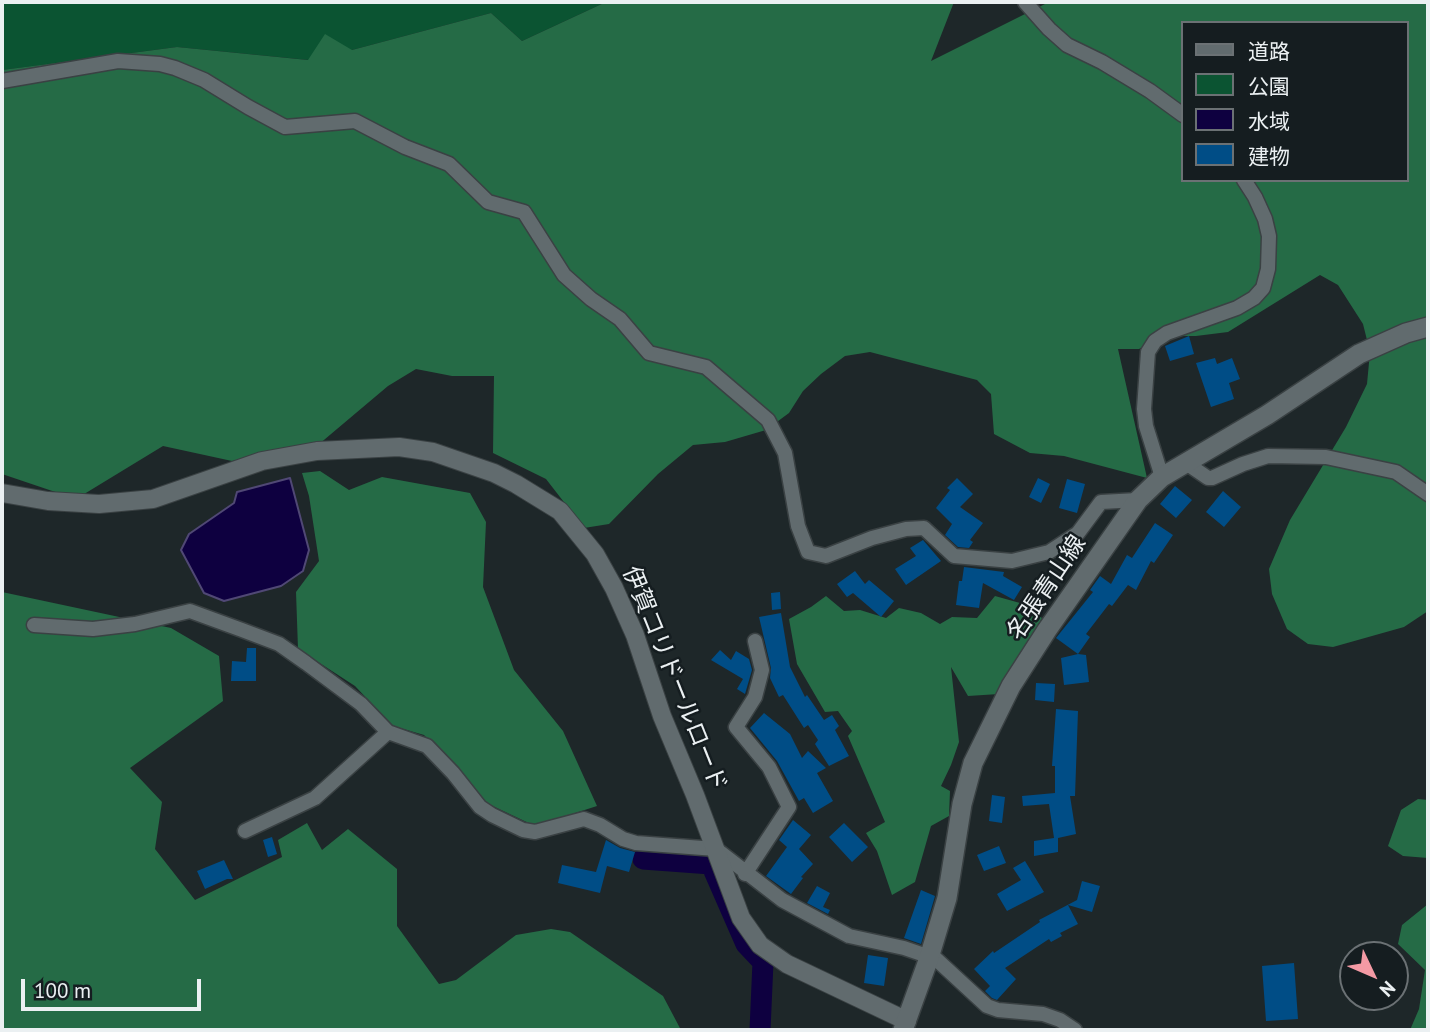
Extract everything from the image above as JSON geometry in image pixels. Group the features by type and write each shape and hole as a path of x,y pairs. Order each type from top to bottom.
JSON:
{"main road":[{"name":"名張青山線","path":"911,1027 947,898 962,804 973,763 1011,687 1138,500 1162,477 1267,415 1359,355 1428,327"}],"street":[{"path":"1025,2 1067,45 1114,69 1182,114"},
{"path":"2,81 118,61 160,64 204,80 285,127 355,121 405,147 449,164 488,202 524,212 564,275 591,299 620,319 649,353 706,367 768,419 785,453 798,526 808,552 826,556 872,538 906,529 924,528 954,556 1012,561 1049,552 1078,533 1101,502 1138,500"},
{"path":"1162,477 1146,426 1144,409 1148,352 1155,341 1167,333 1237,308 1254,298 1263,288 1268,269 1269,236 1265,219 1245,182"},
{"name":"伊賀コリドールロード","path":"2,493 48,501 99,504 153,499 262,461 317,451 386,447 433,452 494,473 516,484 560,511 595,554 614,588 635,635 662,716 741,918 760,945 787,964 911,1027"},
{"path":"1186,463 1208,478 1213,478 1268,456 1326,457 1396,472 1428,494"},
{"path":"34,625 93,629 135,624 190,611 279,644 360,704 388,732 427,746 480,807 523,830 535,832 584,819 636,843 716,849 782,900 849,936 904,948 936,959 987,1006 1043,1014 1060,1020 1074,1030"},
{"path":"746,874 789,807 769,767 736,727 755,697 762,670 755,641"},
{"path":"245,831 315,798 388,732"}],"green space":[{"path":"2,2 606,2 522,41 491,13 309,60 177,47 2,70"},
{"path":"606,2 954,2 931,61 1049,2 1428,2 1428,611 1404,627 1333,647 1308,644 1287,629 1272,594 1269,569 1290,520 1346,427 1367,384 1370,352 1363,324 1338,285 1320,275 1228,332 1161,336 1139,349 1118,349 1147,478 1064,456 1030,453 994,434 991,394 977,380 870,352 845,356 821,374 803,391 789,413 766,430 725,442 693,445 658,474 609,524 584,528 546,479 493,453 494,376 452,376 416,369 388,386 318,445 232,461 163,446 76,499 2,474 2,70 177,47 308,60 325,34 352,50 491,13 522,41"},
{"path":"320,471 349,490 382,477 470,493 486,522 483,587 514,670 563,731 597,806 535,826 484,802 424,735 393,726 355,686 298,649 296,592 319,561 309,496 302,473"},
{"path":"2,592 171,628 219,656 223,701 130,768 162,802 155,849 195,900 282,857 278,840 307,823 322,850 348,829 397,869 397,926 439,984 456,980 516,935 551,929 570,932 663,996 681,1030 2,1030"},
{"path":"826,596 844,611 860,610 886,618 899,608 921,613 940,624 952,617 977,618 995,596 1020,603 1042,618 999,694 968,696 951,667 959,742 941,786 950,791 949,816 931,826 915,882 892,895 877,851 866,833 885,822 848,736 852,731 838,711 825,712 797,664 789,619"},
{"path":"1418,799 1428,800 1428,858 1403,856 1388,846 1401,810"},
{"path":"1428,904 1428,1030 1410,1030 1419,1009 1425,970 1409,955 1409,941 1399,941 1402,925"}],"water":[{"path":"290,478 309,550 303,571 281,586 224,601 204,593 181,550 189,534 234,503 237,492"}],"building":[{"path":"1189,336 1194,354 1170,361 1165,346"},
{"path":"1215,358 1217,364 1232,358 1240,379 1229,383 1234,399 1211,407 1196,363"},
{"path":"957,478 973,494 960,507 983,523 970,540 973,542 969,548 958,547 945,535 952,524 936,508 950,490 947,488"},
{"path":"1038,478 1050,484 1041,503 1029,497"},
{"path":"1067,479 1085,484 1077,513 1059,508"},
{"path":"1175,486 1192,500 1176,518 1160,504"},
{"path":"1223,491 1241,507 1224,527 1206,512"},
{"path":"1155,523 1173,535 1154,563 1151,561 1136,590 1128,585 1112,606 1109,604 1086,634 1090,637 1078,654 1056,638 1093,592 1090,590 1100,576 1111,584 1127,555 1132,558"},
{"path":"923,540 941,561 906,585 895,569 916,556 910,548"},
{"path":"964,567 1004,572 1003,576 1022,587 1014,600 983,583 979,608 956,605"},
{"path":"855,571 865,584 869,580 894,601 881,617 853,593 847,597 837,584"},
{"path":"780,592 781,609 772,610 771,593"},
{"path":"781,613 790,667 805,697 807,695 824,720 832,715 839,726 835,730 849,756 829,766 815,744 818,740 808,725 804,728 783,695 779,697 770,678 771,668 759,617"},
{"path":"247,648 256,648 256,681 231,681 232,661 246,662"},
{"path":"720,650 731,660 736,651 749,659 752,670 745,694 737,689 743,679 711,660"},
{"path":"1086,655 1089,682 1064,685 1061,658"},
{"path":"1036,683 1055,684 1054,702 1035,700"},
{"path":"1056,709 1078,711 1075,796 1070,796 1076,834 1058,838 1058,852 1034,856 1034,841 1054,838 1049,804 1023,806 1022,796 1055,793 1055,766 1052,766"},
{"path":"764,713 790,734 802,758 808,751 826,768 817,773 833,801 813,813 804,798 799,801 777,761 750,728"},
{"path":"992,795 1005,797 1002,823 989,821"},
{"path":"793,820 811,835 799,849 813,864 791,894 766,876 787,847 779,840"},
{"path":"844,823 868,847 852,862 829,837"},
{"path":"272,837 277,854 268,857 263,840"},
{"path":"606,840 635,852 629,872 607,866 600,893 558,883 562,865 596,872"},
{"path":"999,846 1006,863 984,871 977,855"},
{"path":"224,860 233,879 205,889 197,871"},
{"path":"1025,861 1044,892 1007,911 997,894 1021,880 1013,868"},
{"path":"1082,881 1100,886 1092,912 1068,905 1078,924 1060,933 1062,936 1051,942 1049,939 1005,968 1016,979 997,1000 992,998 985,991 990,986 974,969 993,951 994,953 1040,922 1039,920 1077,900"},
{"path":"817,886 830,893 823,907 830,910 828,914 807,903"},
{"path":"921,890 935,896 921,944 904,938"},
{"path":"868,955 888,958 884,986 864,983"},
{"path":"1294,963 1298,1019 1266,1021 1262,966"}],"waterway":[{"path":"643,859 711,864 746,944 763,962 760,1030"}]}
